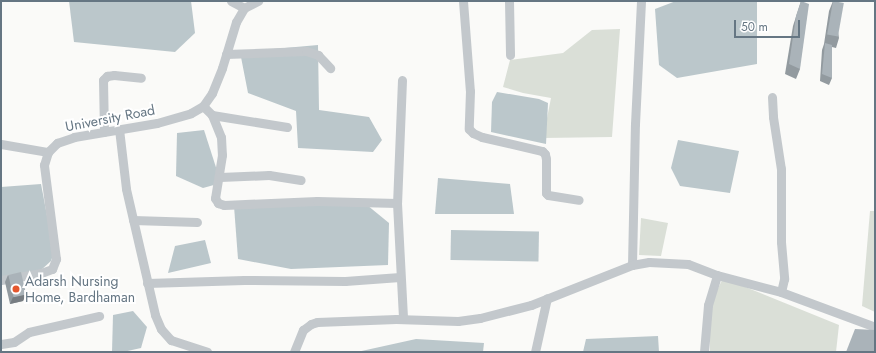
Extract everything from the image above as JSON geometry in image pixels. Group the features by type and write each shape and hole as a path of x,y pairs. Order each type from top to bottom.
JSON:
{"street":[{"path":"232,1 244,8"},
{"path":"258,1 244,8 236,22 212,93 203,106 212,116 221,137 222,155 216,198 218,203 224,205 317,201 397,203"},
{"path":"463,1 470,91 469,129 473,133 482,137 542,151 545,154 546,159 546,193 548,195 579,200"},
{"path":"510,1 510,55"},
{"path":"632,265 634,124 641,1"},
{"path":"226,54 306,51 318,55 330,68"},
{"path":"104,132 103,80 107,76 114,74 141,78"},
{"path":"402,80 397,203 403,319"},
{"path":"772,97 773,117 781,169 781,242 784,279 781,292"},
{"name":"University Road","path":"48,152 57,143 74,137 157,123 191,113 203,106"},
{"path":"212,116 287,127"},
{"path":"118,129 126,189 155,315 161,329 171,340 207,352"},
{"path":"1,144 48,152 44,165 56,260 52,269 41,274 1,280"},
{"path":"220,177 269,175 301,180"},
{"path":"133,220 197,222"},
{"path":"294,352 303,330 311,324 324,321 403,319 458,320 480,318 523,307 632,265 649,262 674,262 688,264 717,275 781,292 875,327"},
{"path":"704,352 708,305 717,275"},
{"path":"147,283 244,280 345,281 400,277"},
{"path":"535,352 547,298"},
{"path":"1,344 14,342 29,332 99,316"}],"shaded area":[{"path":"69,1 191,1 195,33 175,52 74,42"},
{"path":"676,1 757,1 757,64 677,78 659,65 655,9"},
{"path":"620,29 612,137 543,138 551,98 523,93 503,87 510,60 563,53 592,30"},
{"path":"318,45 319,110 369,117 382,140 373,152 298,148 296,111 248,93 240,52"},
{"path":"497,92 539,99 548,103 546,144 491,132 492,102"},
{"path":"204,130 221,183 203,188 176,176 177,133"},
{"path":"678,140 739,151 730,193 680,186 671,168"},
{"path":"438,178 510,184 514,214 435,214"},
{"path":"41,184 54,252 51,261 40,271 1,277 1,187"},
{"path":"367,205 389,223 388,265 291,269 238,259 234,206"},
{"path":"870,211 875,211 875,312 862,306"},
{"path":"641,218 668,223 661,256 639,255"},
{"path":"451,230 539,232 538,262 450,260"},
{"path":"205,240 211,263 168,273 175,246"},
{"path":"723,278 839,325 836,352 710,352 710,305"},
{"path":"133,311 147,327 141,348 123,352 112,352 113,315"},
{"path":"658,336 659,352 583,352 586,339"},
{"path":"416,339 484,343 483,352 357,352"}],"building":[{"path":"801,1 809,4 800,69 789,64 796,16"},
{"path":"833,1 844,3 838,36 827,34"},
{"path":"825,43 832,45 832,78 822,74"},
{"path":"21,272 26,294 14,297 8,275"},
{"path":"855,329 875,330 875,352 846,352"}],"place":[{"name":"Adarsh Nursing Home, Bardhaman","path":"16,289"}]}
